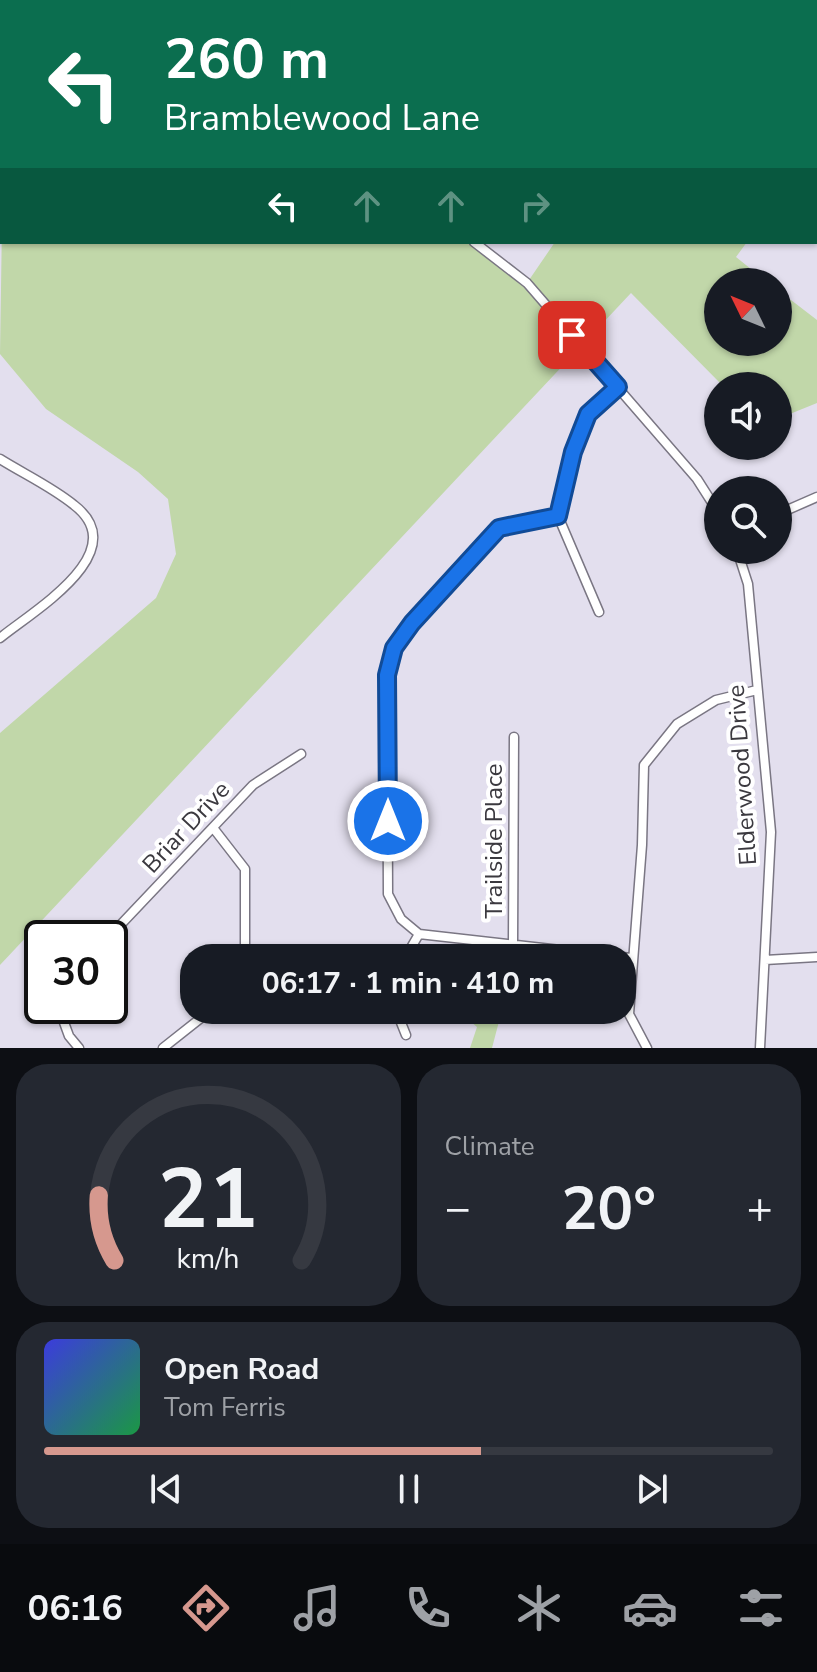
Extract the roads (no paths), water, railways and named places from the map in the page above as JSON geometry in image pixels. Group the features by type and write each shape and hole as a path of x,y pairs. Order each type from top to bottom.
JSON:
{"street":[{"path":"477,244 527,283 704,490"},
{"path":"599,612 558,516 571,457 588,414 618,387"},
{"path":"0,459 76,506 88,521 94,540 90,557 79,574 0,638"},
{"path":"792,508 817,497"},
{"path":"504,944 419,934 401,919 388,894 387,675 394,648 412,623 499,528 558,516"},
{"name":"Elderwood Drive","path":"742,564 748,584 771,832 760,1048"},
{"path":"632,944 642,845 644,765 677,724 716,700 757,690"},
{"name":"Trailside Place","path":"513,944 514,737"},
{"name":"Briar Drive","path":"126,920 253,785 301,754"},
{"path":"214,829 245,869 245,944"},
{"path":"413,944 419,934"},
{"path":"765,960 817,957"},
{"path":"65,1024 69,1036 79,1048"},
{"path":"163,1048 193,1024"},
{"path":"402,1024 406,1035"},
{"path":"634,1024 647,1048"}]}
